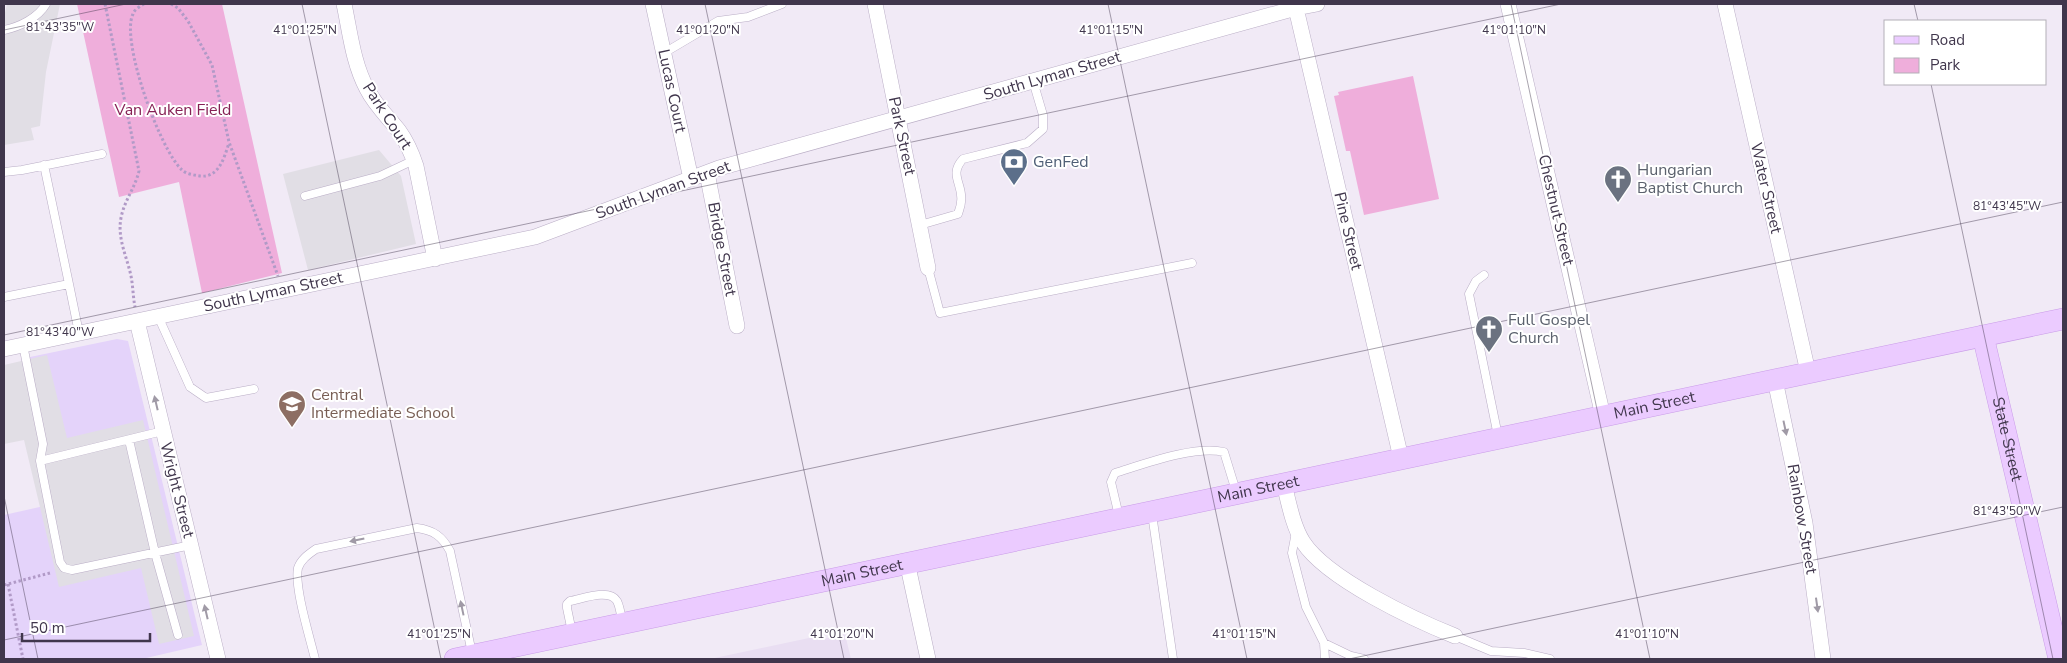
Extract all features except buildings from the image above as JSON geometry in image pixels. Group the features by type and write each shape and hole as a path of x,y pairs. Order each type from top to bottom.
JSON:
{"main road":[{"name":"Main Street","path":"464,657 522,649 572,634 907,562 2063,319"},
{"name":"State Street","path":"1983,336 2059,659"}],"street":[{"name":"Park Court","path":"344,4 358,67 367,89 380,109 401,133 414,160 436,258"},
{"name":"Lucas Court","path":"653,4 691,179"},
{"name":"Park Street","path":"875,4 928,268"},
{"name":"South Lyman Street","path":"4,349 535,237 707,172 1296,6 1317,4"},
{"name":"Chestnut Street","path":"1508,4 1602,416"},
{"name":"Water Street","path":"1725,4 1808,372"},
{"name":"Pine Street","path":"1296,6 1401,458"},
{"name":"Bridge Street","path":"707,172 737,326"},
{"name":"Wright Street","path":"137,321 218,659"},
{"name":"Rainbow Street","path":"1775,380 1805,523 1823,659"},
{"path":"1284,484 1296,529 1303,542 1315,557 1354,585 1390,606 1455,636"},
{"path":"907,562 928,659"}],"lane":[{"path":"4,30 19,27 43,10 46,4"},
{"path":"664,53 718,22 748,16 782,4"},
{"path":"920,225 958,214 962,201 956,173 957,166 963,159 1027,143 1043,129 1043,115 1034,81"},
{"path":"4,172 102,154"},
{"path":"305,196 380,176 414,160"},
{"path":"44,166 79,333"},
{"path":"928,268 940,313 1192,263"},
{"path":"1484,275 1476,281 1469,294 1499,438"},
{"path":"4,297 69,284"},
{"path":"158,316 190,386 206,398 254,389"},
{"path":"23,345 43,444 40,462 60,562 64,568 72,570 190,545"},
{"path":"40,462 163,431"},
{"path":"129,440 155,553 178,635"},
{"path":"1119,518 1111,482 1115,473 1191,453 1213,450 1224,452 1237,494"},
{"path":"1152,512 1173,659"},
{"path":"315,659 298,582 298,567 306,556 316,549 417,528 438,534 450,550 464,657"},
{"path":"1296,529 1292,553 1306,607 1324,643 1325,659"},
{"path":"572,634 567,608 567,604 570,601 607,594 617,602 623,623"},
{"path":"1455,636 1491,651 1524,653 1550,659"},
{"path":"1324,643 1351,656 1364,659"}],"path":[{"path":"105,4 138,171 136,184 128,198 121,219 120,236 131,276 137,321"},
{"path":"144,4 133,13 130,24 134,55 151,116 172,160 184,172 204,176 214,173 222,165 229,142"},
{"path":"170,4 178,8 188,20 212,65 229,142 283,291"},
{"path":"23,659 6,584 50,573"}],"shaded area":[{"path":"7,4 60,4 46,72 40,126 31,128 34,140 4,145 4,17"},
{"path":"379,150 401,176 416,244 308,270 283,174"},
{"path":"117,339 128,341 202,645 142,659 4,659 4,515 53,504 49,444 30,357"},
{"path":"47,355 67,438 143,420 194,636 159,644 141,568 59,587 24,440 4,444 4,365"},
{"path":"845,634 851,659 710,659 823,635 823,639"}],"green space":[{"name":"Van Auken Field","path":"77,4 222,4 282,273 202,293 179,182 119,197"},
{"path":"1413,76 1439,199 1364,215 1350,151 1346,151 1334,96 1339,95 1338,92"}],"place":[{"name":"GenFed","path":"1014,186"},
{"name":"Hungarian Baptist Church","path":"1618,203"},
{"name":"Full Gospel Church","path":"1489,353"},
{"name":"Central Intermediate School","path":"292,428"}]}
